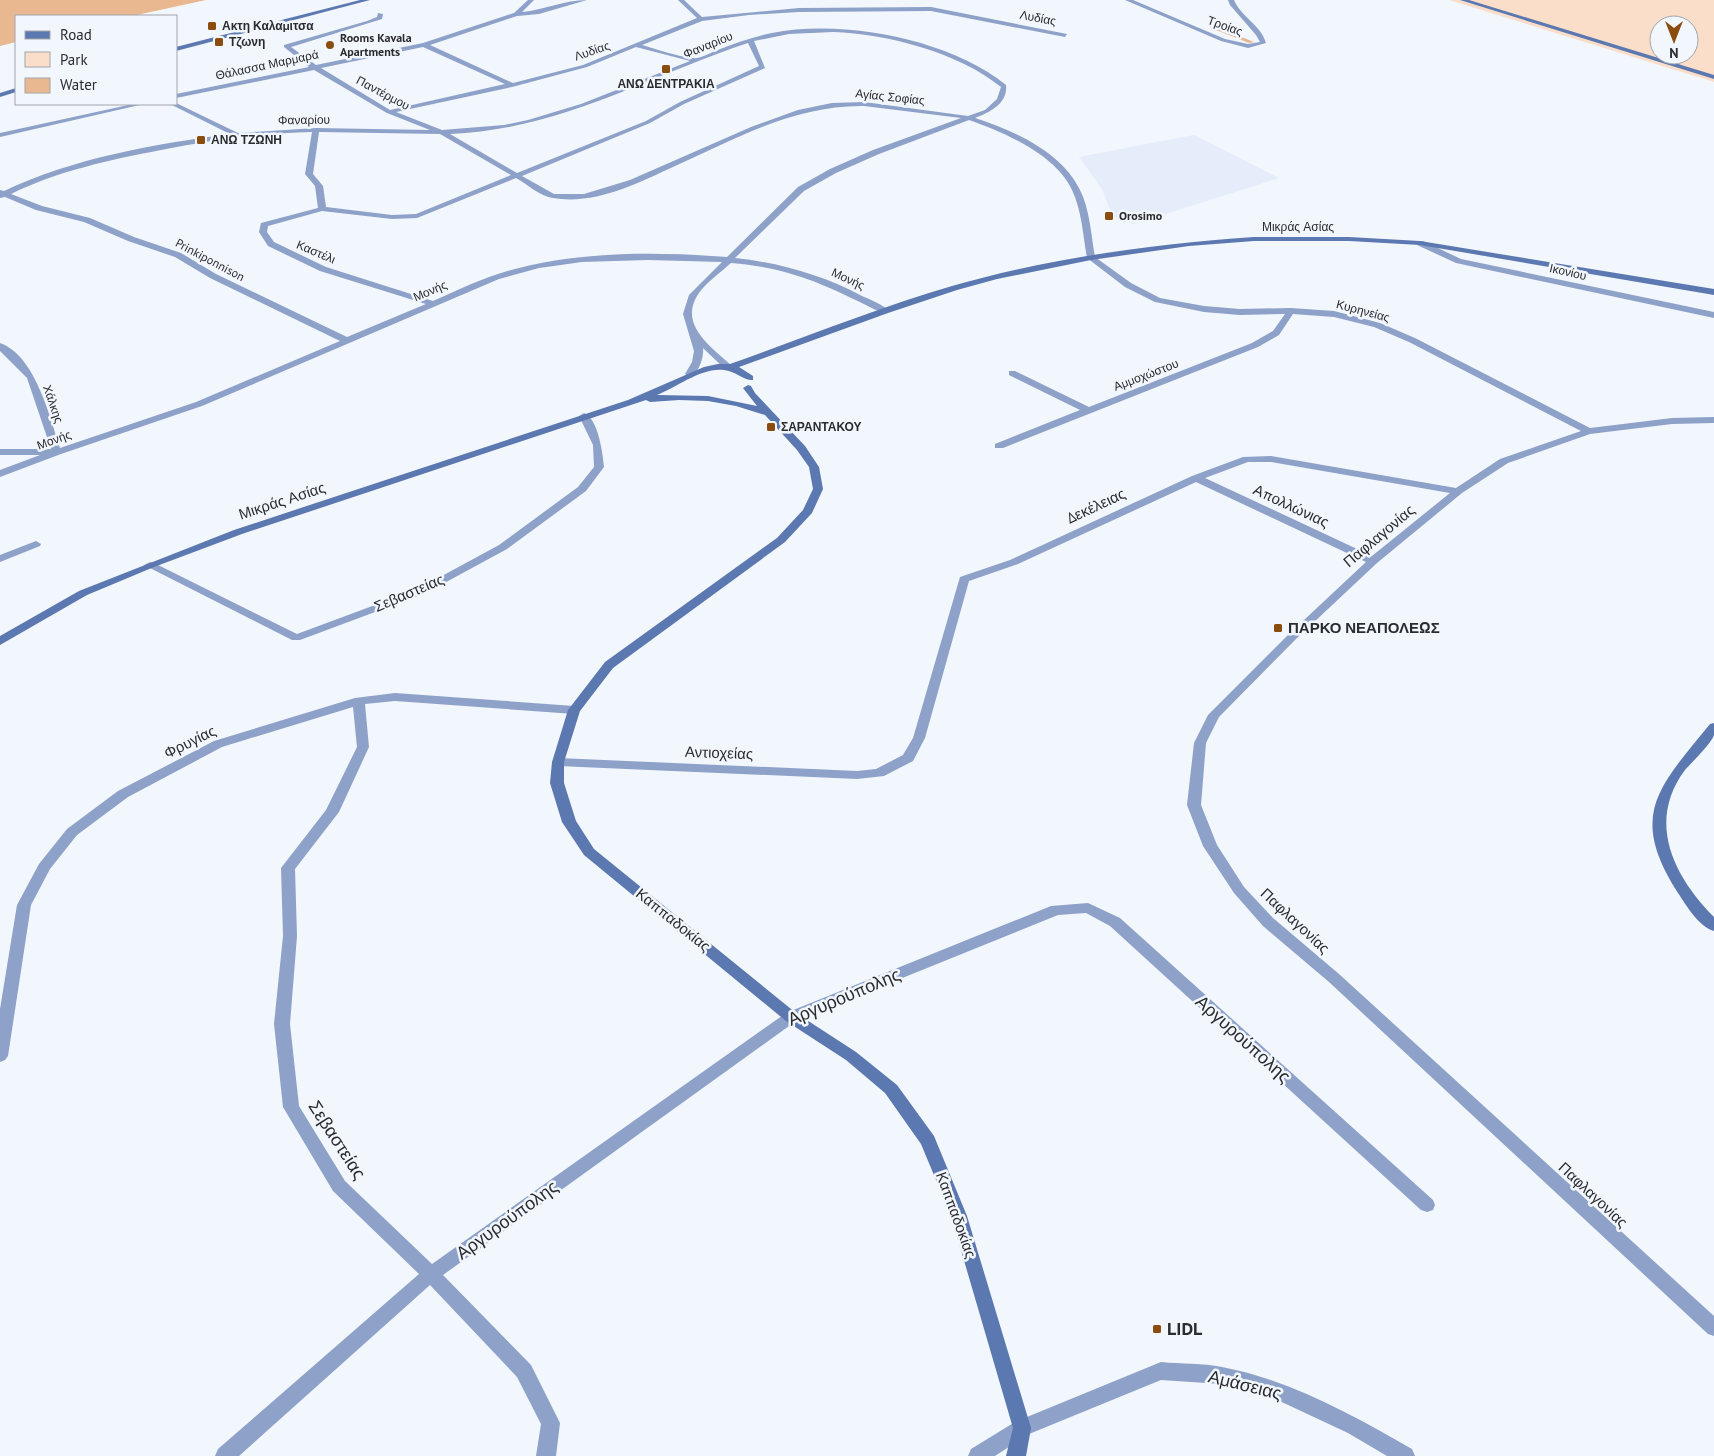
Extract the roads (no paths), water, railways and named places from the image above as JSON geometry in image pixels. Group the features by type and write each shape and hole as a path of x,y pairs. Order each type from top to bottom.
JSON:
{"street":[{"path":"178,40 337,0"},
{"path":"178,48 367,0"},
{"name":"Θάλασσα Μαρμαρά","path":"178,96 424,45 516,14 531,0"},
{"path":"516,14 539,12 584,0"},
{"path":"681,0 701,18"},
{"name":"Τροίας","path":"1128,0 1223,40 1248,46 1263,42 1262,38 1246,22 1232,0"},
{"path":"1463,0 1714,77"},
{"name":"Λυδίας","path":"389,112 512,85 585,66 638,46 701,18 801,20 931,9 1065,35"},
{"name":"Παντέρμου","path":"380,14 380,18 369,22 286,46 314,67 389,112 441,132 552,196 564,198"},
{"name":"Φαναρίου","path":"1,194 39,177 83,164 234,134 316,130 441,132 502,128 567,112 801,20 913,44 974,65 993,76 1004,86 1000,100 993,107 850,163 801,189 727,259 693,295 687,314 699,350 697,362 687,377"},
{"name":"Καστέλι","path":"432,303 323,269 271,244 263,232 264,225 280,219 322,209 392,217 417,216 648,122 682,103 763,67 750,40"},
{"path":"424,45 512,85"},
{"path":"638,46 696,61"},
{"path":"8,84 15,82"},
{"path":"0,95 15,90"},
{"name":"Αγίας Σοφίας","path":"564,198 588,195 635,181 760,125 802,110 837,104 864,103 968,118 1023,143 1045,156 1062,170 1074,186 1090,258"},
{"path":"0,135 136,105"},
{"path":"175,105 234,134"},
{"path":"316,130 310,174 319,186 322,209"},
{"name":"Prinkiponnison","path":"1,194 39,208 87,220 131,239 178,255 213,276 348,341"},
{"name":"Μικράς Ασίας","path":"786,346 954,288 1090,258 1188,244 1254,239 1349,239 1420,244 1714,292"},
{"name":"Ικονίου","path":"1420,244 1459,261 1714,315"},
{"name":"Μονής","path":"0,474 57,452 198,404 348,341 432,303 525,268 561,260 642,257 727,259 778,266 804,274 885,311"},
{"name":"Κυρηνείας","path":"1090,258 1128,285 1158,300 1213,310 1240,312 1291,311 1334,314 1377,325 1412,340 1589,431"},
{"name":"Αμμοχώστου","path":"999,446 1255,346 1276,333 1291,311"},
{"path":"694,334 729,368"},
{"name":"Χάλκης","path":"0,346 31,377 57,452"},
{"path":"729,368 786,346"},
{"path":"712,399 734,396 749,383 754,368 786,346"},
{"path":"631,402 708,368 738,370 749,383"},
{"path":"1012,373 1089,411"},
{"path":"687,377 683,385 685,390 700,398"},
{"name":"Καππαδοκίας","path":"749,383 751,394 801,448 814,467 818,489 808,512 781,540 609,665 574,710 558,762 557,783 569,822 590,852 791,1017 850,1056 891,1089 928,1141 960,1216 1022,1428 1016,1456"},
{"path":"631,402 664,398 712,399 750,406 775,418"},
{"name":"Μικράς Ασίας","path":"0,641 83,593 150,565 238,532 631,402"},
{"name":"Σεβαστείας","path":"150,565 296,638 422,591 503,547 555,510 582,489 599,467 598,445 584,416"},
{"name":"Παφλαγονίας","path":"1714,420 1663,422 1589,431 1504,461 1458,492 1373,561 1292,637 1214,715 1200,743 1194,805 1210,846 1239,890 1268,922 1334,978 1714,1328"},
{"path":"0,452 57,452"},
{"name":"Δεκέλειας","path":"879,773 908,758 919,738 964,579 1014,562 1132,506 1196,478 1247,459 1271,459 1458,492"},
{"name":"Απολλώνιας","path":"1196,478 1373,561"},
{"path":"0,559 36,544"},
{"name":"Φρυγίας","path":"0,1056 24,905 44,867 72,832 123,794 218,744 359,701 395,697 574,710"},
{"name":"Σεβαστείας","path":"359,701 363,747 332,812 288,868 290,936 282,1024 291,1107 339,1186 431,1274 524,1372 550,1423 546,1456"},
{"path":"1714,728 1670,782 1659,809 1659,833 1665,859 1679,886 1714,926"},
{"name":"Αντιοχείας","path":"558,762 857,775 879,773"},
{"name":"Αργυρούπολης","path":"225,1456 431,1274 791,1017 1056,910 1088,908 1115,922 1427,1206"},
{"name":"Αμάσειας","path":"978,1456 1022,1428 1161,1372 1222,1375 1274,1389 1355,1427 1387,1450 1405,1456"}],"water":[{"path":"0,0 206,0 137,15 15,15 15,42 0,46"}],"waterway":[{"path":"1213,27 1251,42"}],"place":[{"name":"Ακτη Καλαμιτσα","path":"212,26"},
{"name":"Τζωνη","path":"219,42"},
{"name":"Rooms Kavala Apartments","path":"330,45"},
{"name":"ΑΝΩ ΔΕΝΤΡΑΚΙΑ","path":"666,69"},
{"name":"ΑΝΩ ΤΖΩΝΗ","path":"201,140"},
{"name":"Orosimo","path":"1109,216"},
{"name":"ΣΑΡΑΝΤΑΚΟΥ","path":"771,427"},
{"name":"ΠΑΡΚΟ ΝΕΑΠΟΛΕΩΣ","path":"1278,628"},
{"name":"LIDL","path":"1157,1329"}]}
